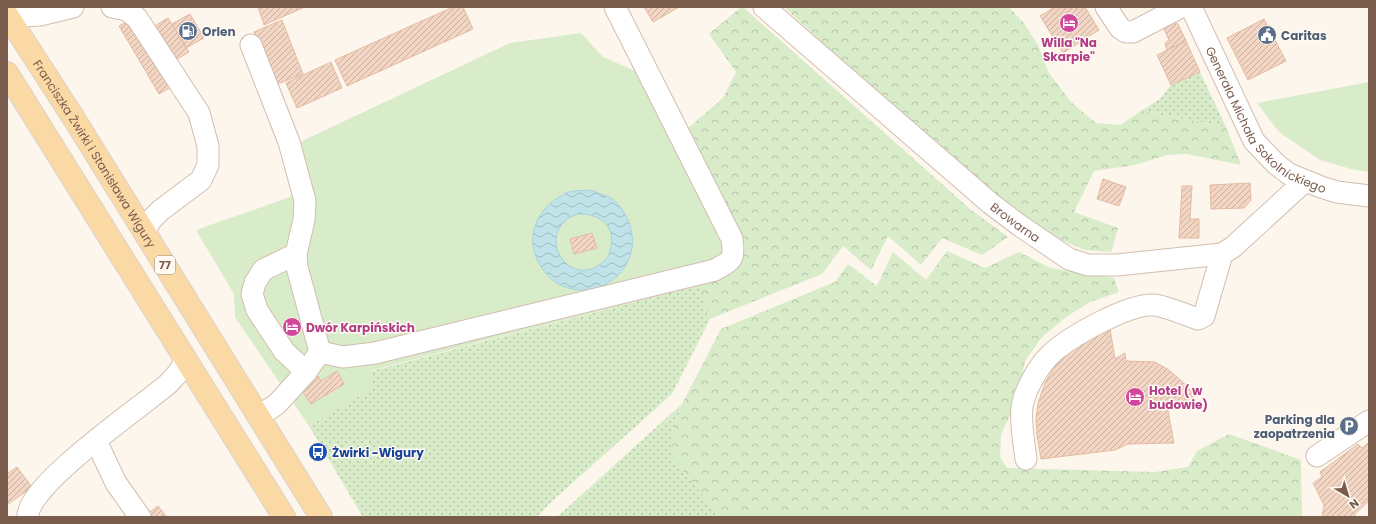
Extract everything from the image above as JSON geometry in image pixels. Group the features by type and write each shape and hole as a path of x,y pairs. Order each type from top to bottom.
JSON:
{"main road":[{"name":"Franciszka Żwirki i Stanisława Wigury","path":"8,16 73,116 321,517"},
{"path":"7,73 284,517"}],"street":[{"path":"8,16 40,15 73,7"},
{"path":"112,7 127,10 137,18 199,113 208,146 208,165 202,180 161,210 150,221 144,232"},
{"path":"320,352 343,357 376,353 715,270 728,262 734,254 732,239 615,7"},
{"name":"Browarna","path":"764,7 990,203 1069,259 1088,265 1118,265 1222,254 1233,247 1305,181"},
{"path":"1106,7 1120,28 1126,32 1133,32 1181,7"},
{"name":"Generała Michała Sokolnickiego","path":"1191,7 1254,141 1276,164 1289,174 1337,192 1369,196"},
{"path":"251,45 289,142 305,201 304,220 296,254 296,267 320,352"},
{"path":"296,254 262,270 255,282 252,294 257,310 284,351 306,372"},
{"path":"1026,459 1022,407 1035,375 1050,354 1074,336 1114,316 1142,306 1155,305 1198,319 1204,316 1222,254"},
{"path":"259,416 277,404 306,372 320,352"},
{"path":"28,517 27,513 35,497 54,476 170,383 186,360"},
{"path":"1317,456 1369,421"},
{"path":"96,441 116,483 140,517"}],"green space":[{"path":"741,7 743,7 970,209 1008,237 982,255 942,238 921,265 888,236 871,270 843,246 822,274 710,319 699,285 728,270 686,130 723,98 736,72 709,34"},
{"path":"784,7 1009,7 1024,23 1038,45 1049,73 1072,103 1096,123 1120,125 1141,111 1226,127 1241,165 1187,154 1167,155 1135,165 1094,171 1074,212 1118,228 1111,252 1085,250 1033,228 992,199"},
{"path":"581,33 603,57 635,71 652,62 741,243 728,270 699,285 369,371 374,388 309,426 235,317 234,294 196,230 293,196 283,150 510,43"},
{"path":"1200,72 1226,127 1141,111 1161,98 1171,85"},
{"path":"1369,82 1369,172 1351,169 1320,160 1279,132 1257,103"},
{"path":"947,251 985,268 1019,252 1050,268 1114,278 1119,292 1090,302 1066,317 1042,337 1025,361 1018,398 1001,435 1000,457 1007,468 1155,472 1188,467 1197,451 1229,434 1301,460 1302,517 721,517 673,457 672,435 682,404 721,329 835,282 848,264 877,286 893,252 926,280"},
{"path":"699,285 710,319 672,394 549,504 537,517 363,517 309,426 373,388 368,372"},
{"path":"682,404 672,435 688,477 721,517 557,517"}],"water":[{"path":"591,190 614,200 625,214 630,225 632,246 627,264 615,278 600,287 582,290 564,287 548,276 536,257 533,248 534,230 541,214 553,201 567,192","holes":["577,214 593,216 605,223 609,228 612,242 609,255 603,262 588,270 578,270 569,266 562,259 557,250 556,240 559,229 567,219"]}],"building":[{"path":"258,7 305,7 264,25"},
{"path":"453,7 463,7 473,29 347,86 335,60"},
{"path":"644,7 679,7 653,22"},
{"name":"Willa \"Na Skarpie\"","path":"1055,7 1075,7 1076,9 1079,7 1085,7 1099,30 1063,53 1040,16"},
{"name":"Orlen","path":"190,14 204,38 186,48 172,24"},
{"path":"138,15 148,30 168,18 189,52 169,64 180,82 159,94 119,26"},
{"path":"1264,19 1286,61 1248,80 1227,38"},
{"path":"282,20 303,74 275,85 254,32"},
{"path":"1171,21 1178,24 1186,41 1167,50 1165,43 1169,40 1162,25"},
{"path":"1186,41 1200,72 1171,85 1157,55"},
{"path":"331,62 342,88 297,108 286,83"},
{"path":"1103,179 1126,187 1119,206 1097,199"},
{"path":"1250,183 1251,200 1244,208 1211,209 1210,185"},
{"path":"1182,186 1192,186 1190,219 1199,219 1199,238 1179,238"},
{"path":"592,233 597,248 574,254 570,239"},
{"path":"1110,329 1115,359 1125,353 1126,361 1155,362 1169,370 1186,385 1195,396 1168,411 1174,443 1128,444 1115,450 1041,459 1036,418 1038,403 1045,383 1056,364 1068,349 1097,331"},
{"path":"337,371 344,384 311,404 303,392 308,389 305,383 318,376 321,381"},
{"path":"1369,442 1369,501 1355,514 1355,517 1322,517 1324,505 1313,483 1322,477 1320,472 1358,444 1362,448"},
{"path":"17,467 32,487 7,505 7,474"},
{"path":"158,506 167,517 143,517"}],"place":[{"name":"Willa \"Na Skarpie\"","path":"1069,23"},
{"name":"Orlen","path":"188,31"},
{"name":"Caritas","path":"1267,35"},
{"name":"Dwór Karpińskich","path":"292,327"},
{"name":"Hotel ( w budowie)","path":"1135,397"},
{"name":"Parking dla zaopatrzenia","path":"1349,426"},
{"name":"Żwirki -Wigury","path":"318,452"}]}
